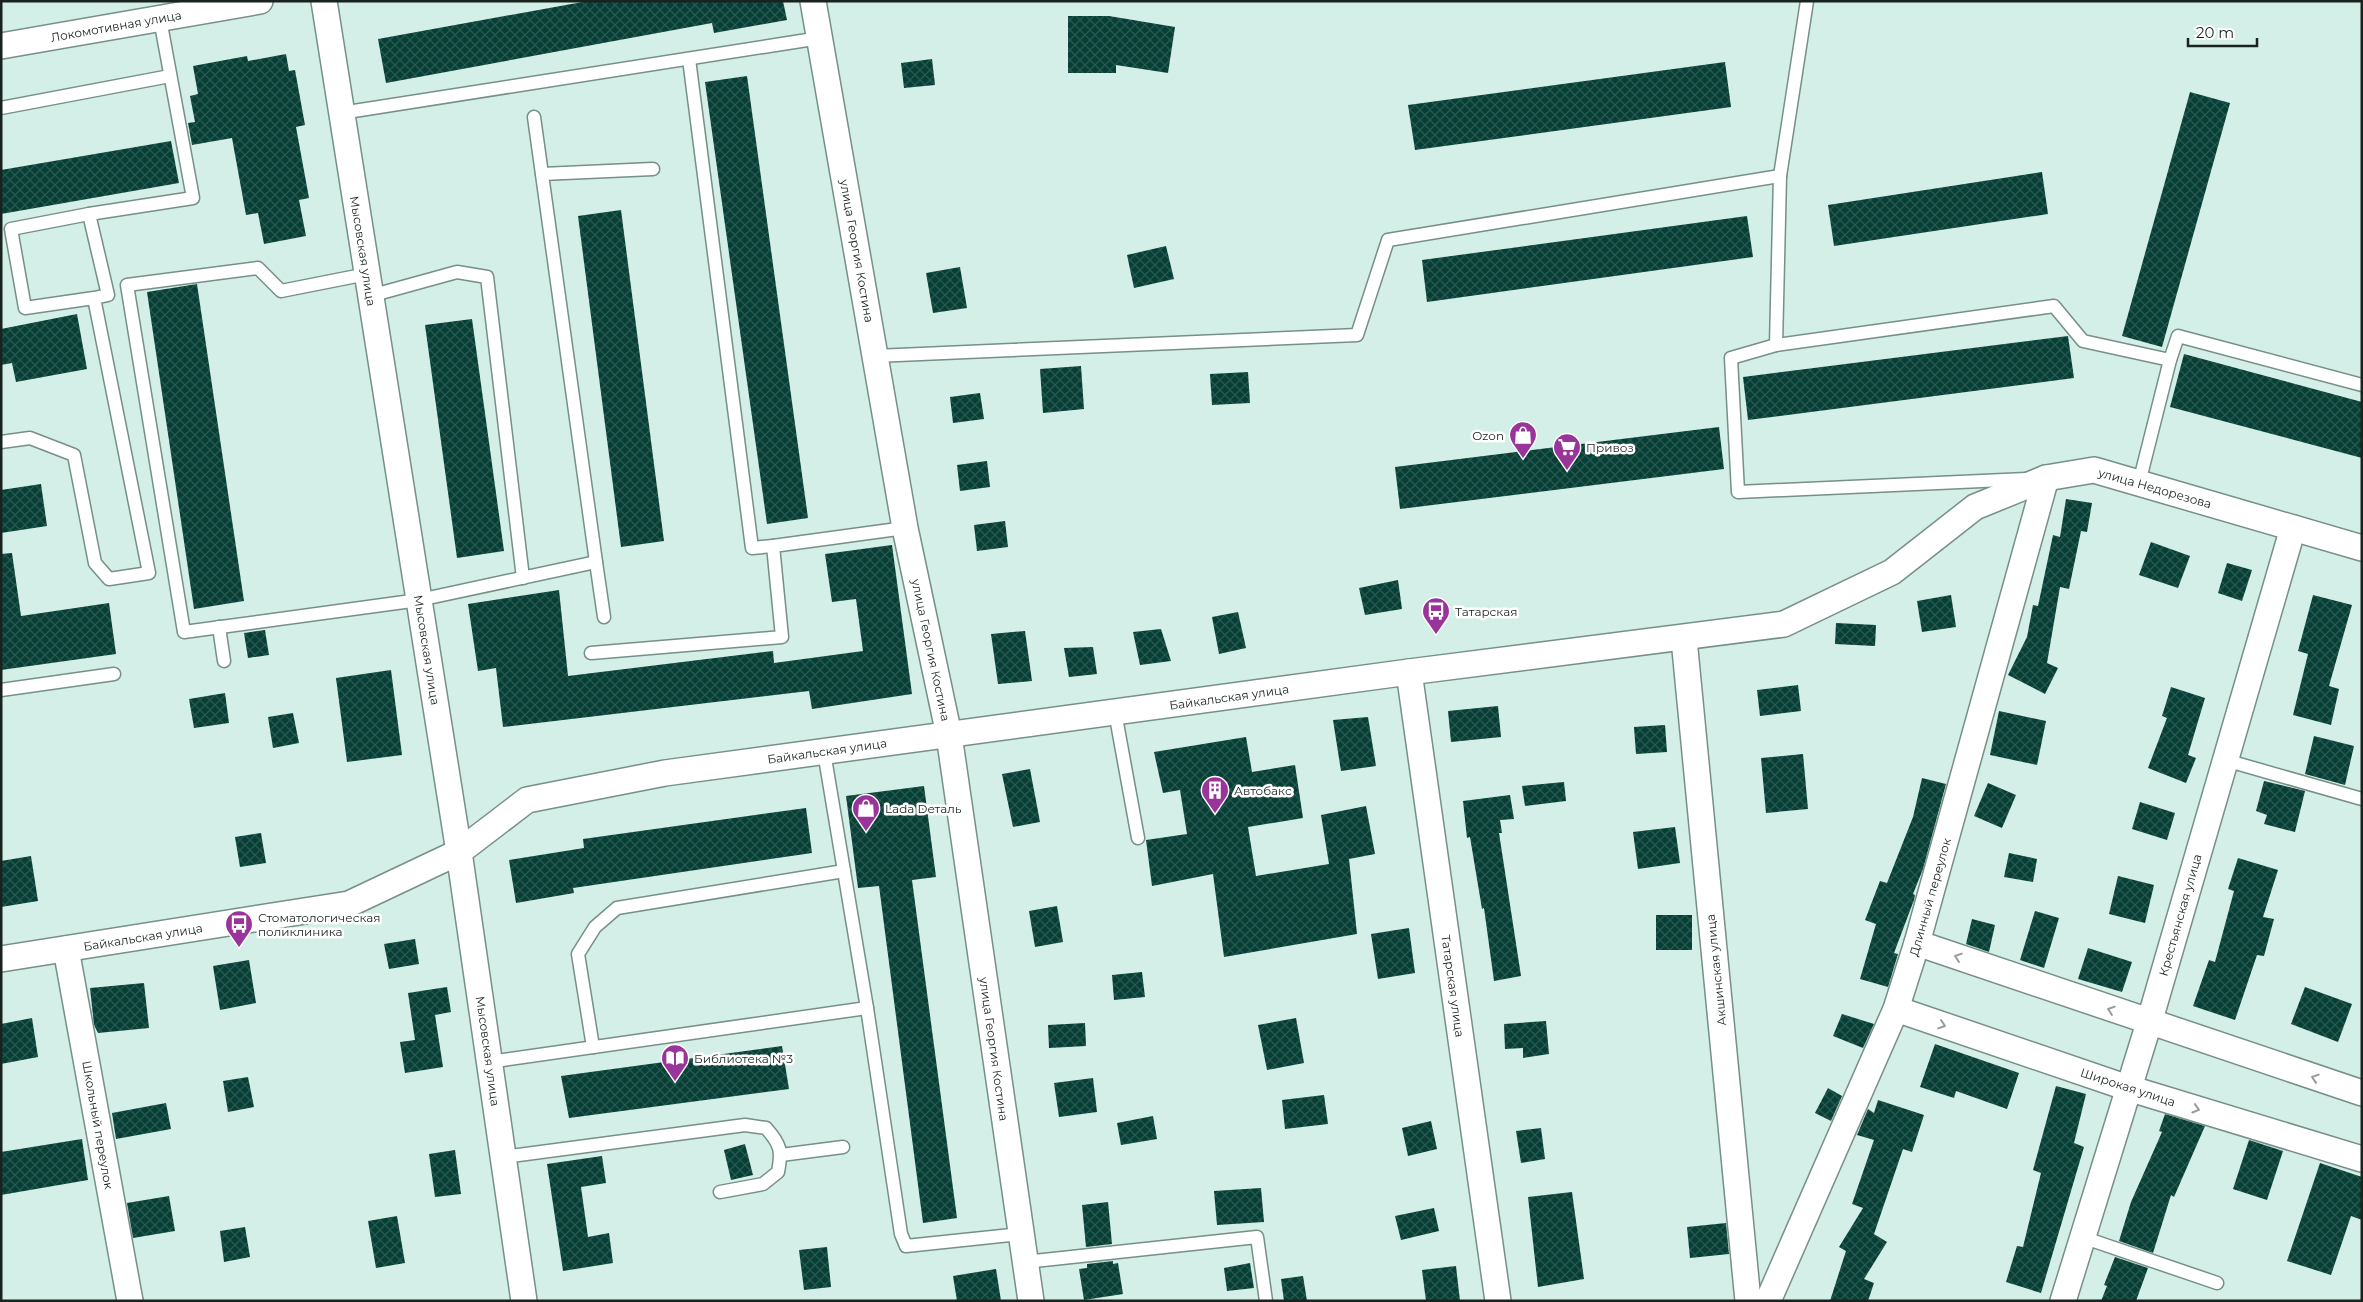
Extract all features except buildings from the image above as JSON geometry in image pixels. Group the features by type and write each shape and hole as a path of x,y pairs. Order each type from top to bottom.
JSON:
{"street":[{"name":"Локомотивная улица","path":"1,46 260,1"},
{"name":"Мысовская улица","path":"324,1 459,852 524,1301"},
{"name":"улица Георгия Костина","path":"813,1 905,528 949,735 1031,1301"},
{"name":"улица Недорезова","path":"1684,639 1784,624 1892,572 1975,507 2046,478 2094,470 2362,548"},
{"name":"Длинный переулок","path":"1768,1301 1896,1009 1917,943 2046,478"},
{"name":"Крестьянская улица","path":"2063,1301 2149,1022 2293,528"},
{"name":"Байкальская улица","path":"1,959 349,904 459,852 527,800 665,773 1409,672 1684,639"},
{"name":"Акшинская улица","path":"1684,639 1748,1301"},
{"name":"Татарская улица","path":"1409,672 1498,1301"},
{"path":"1917,943 2362,1093"},
{"name":"Школьный переулок","path":"66,949 130,1301"},
{"name":"Широкая улица","path":"1896,1009 2128,1088 2362,1159"}],"lane":[{"path":"1776,345 1780,176 1806,1"},
{"path":"89,214 108,295 25,308 6,230 89,214 193,198 160,19"},
{"path":"341,113 820,38"},
{"path":"689,59 752,548 905,528"},
{"path":"1,108 170,76"},
{"path":"534,117 604,617"},
{"path":"542,174 653,169"},
{"path":"876,356 1357,335 1388,240 1780,176"},
{"path":"523,578 487,278 458,272 369,285 281,291 258,268 126,284 184,632 419,600 523,578 596,562"},
{"path":"1,442 30,438 74,455 95,563 109,579 149,574 94,298"},
{"path":"2046,478 1738,492 1731,358 1776,345 2054,306 2083,340 2170,360"},
{"path":"2140,483 2170,360 2178,336 2362,385"},
{"path":"591,653 782,637 773,546"},
{"path":"219,627 224,661"},
{"path":"1,690 114,674"},
{"path":"1115,712 1138,838"},
{"path":"824,752 867,1008 900,1234 906,1246 1021,1234"},
{"path":"2225,760 2362,799"},
{"path":"593,1047 578,954 595,927 617,908 844,871"},
{"path":"489,1062 867,1008"},
{"path":"503,1157 744,1125 766,1128 778,1141 781,1156 778,1172 763,1184 720,1192"},
{"path":"781,1156 843,1147"},
{"path":"1025,1262 1256,1237 1266,1301"},
{"path":"2082,1237 2217,1283"}],"place":[{"name":"Ozon","path":"1523,459"},
{"name":"Привоз","path":"1567,471"},
{"name":"Татарская","path":"1436,635"},
{"name":"Автобакс","path":"1215,814"},
{"name":"Lada Dеталь","path":"866,832"},
{"name":"Стоматологическая поликлиника","path":"239,948"},
{"name":"Библиотека №3","path":"675,1082"}]}
